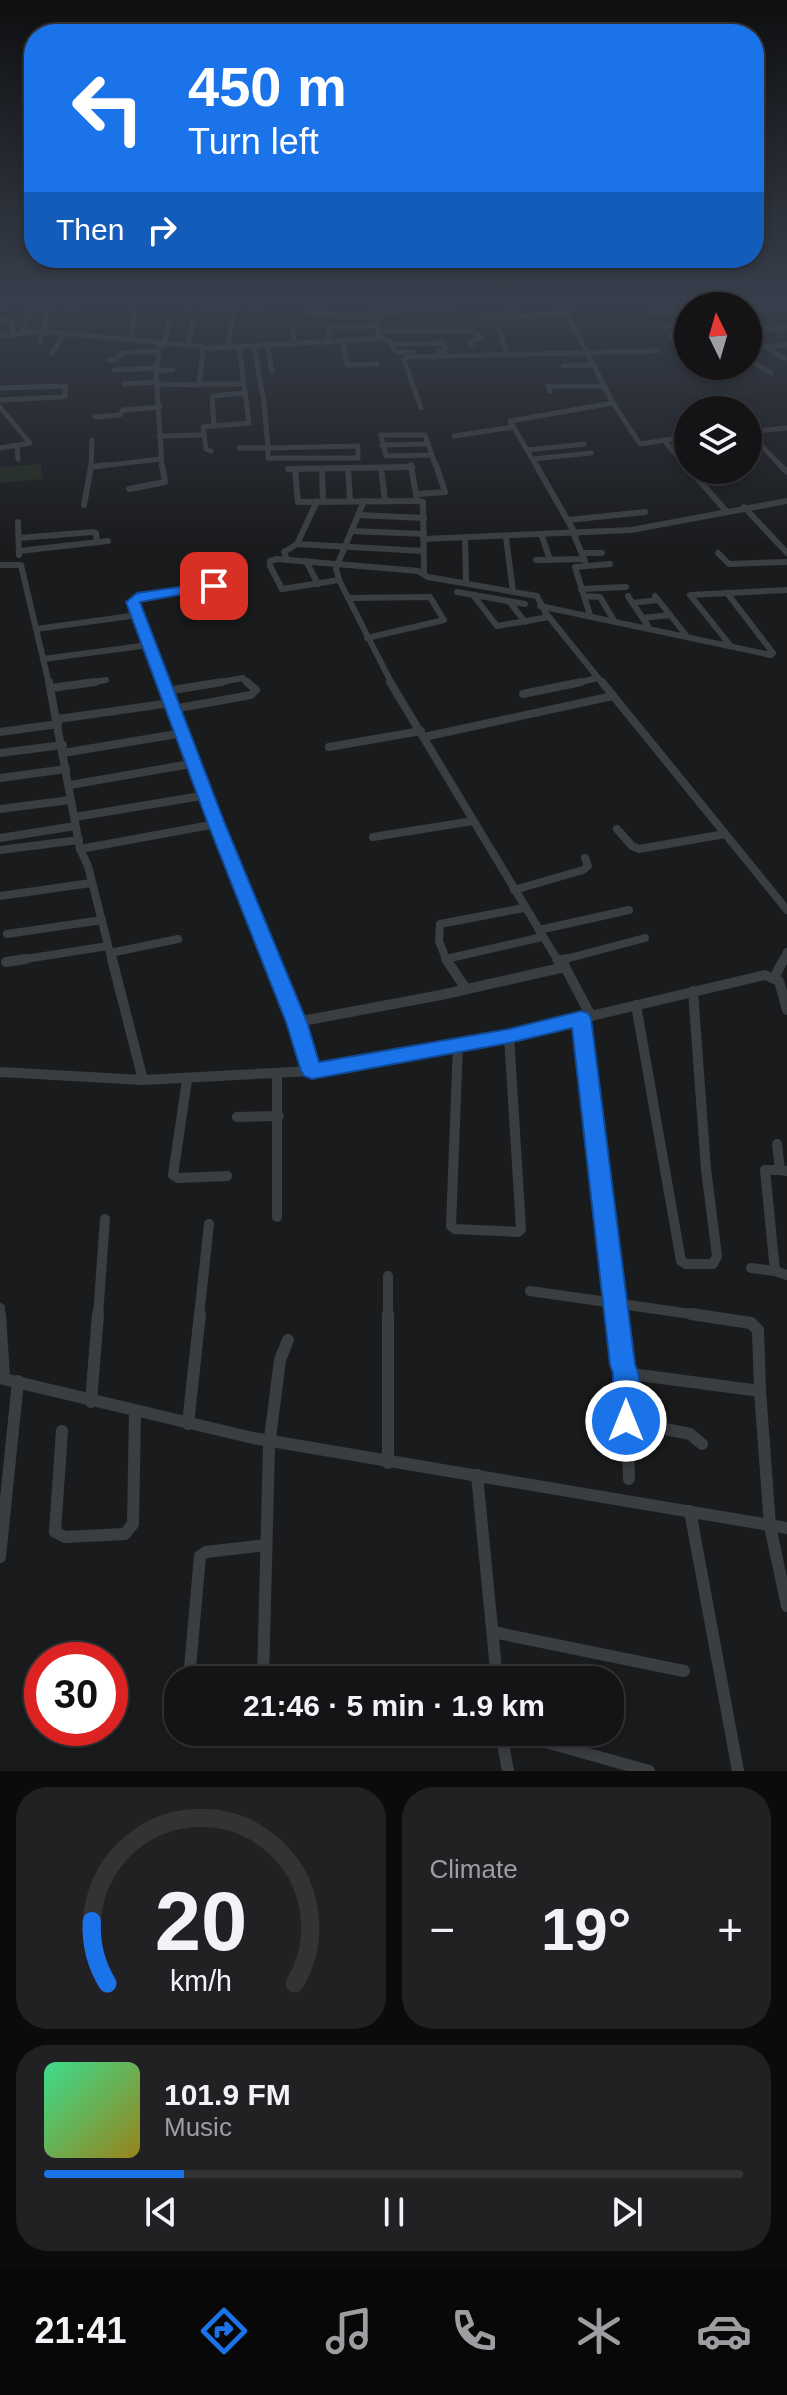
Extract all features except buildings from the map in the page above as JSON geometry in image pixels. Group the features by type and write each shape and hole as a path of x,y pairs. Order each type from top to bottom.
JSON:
{"street":[{"path":"198,381 201,385"},
{"path":"211,451 206,449 203,427 249,424 243,381"},
{"path":"239,448 268,448 358,446 358,458 268,458 268,448 266,405 261,381"},
{"path":"412,381 421,408"},
{"path":"602,381 640,444 669,441 674,448"},
{"path":"129,489 164,483 157,383"},
{"path":"124,384 243,384"},
{"path":"0,388 66,386 65,396 61,397 0,400"},
{"path":"550,391 548,386 605,386"},
{"path":"214,426 212,396 245,393"},
{"path":"584,559 568,520 510,421 613,403"},
{"path":"0,407 30,443 0,448"},
{"path":"95,417 120,415 123,410 160,407"},
{"path":"454,436 513,427"},
{"path":"762,431 787,428"},
{"path":"412,467 292,469 298,502 385,501 444,493 433,455 425,435 381,434 387,457 433,455"},
{"path":"159,436 203,435"},
{"path":"84,505 92,440"},
{"path":"527,450 582,442 591,453 533,459"},
{"path":"382,445 428,444"},
{"path":"17,446 18,459"},
{"path":"762,446 787,472"},
{"path":"409,456 417,497 423,502 424,573"},
{"path":"91,467 161,459"},
{"path":"348,468 350,501"},
{"path":"381,468 385,501"},
{"path":"287,560 284,552 297,544 320,501 322,469"},
{"path":"702,484 727,512"},
{"path":"364,501 335,570 339,580 367,638 422,734 524,908 561,964 586,1017 622,1365 626,1372 629,1479"},
{"path":"351,531 465,538 575,535 688,522 744,507 787,501"},
{"path":"744,507 787,553"},
{"path":"568,520 645,512"},
{"path":"358,515 424,518"},
{"path":"18,522 19,564 51,688 79,845 102,920 143,1080"},
{"path":"49,522 51,535"},
{"path":"19,538 93,532 96,533 97,542"},
{"path":"542,536 550,560"},
{"path":"506,537 513,592"},
{"path":"465,538 466,583"},
{"path":"19,551 108,541"},
{"path":"297,544 424,551"},
{"path":"590,615 575,567 584,559 602,553"},
{"path":"718,553 729,564 787,562"},
{"path":"536,560 584,559 610,564"},
{"path":"339,580 280,588 270,566 287,560 338,563 424,573 537,596 540,606 787,910"},
{"path":"306,561 318,584"},
{"path":"0,565 19,564"},
{"path":"227,605 218,587 210,586 134,598 216,824 297,1022 312,1071"},
{"path":"582,592 626,587"},
{"path":"731,646 690,595 787,590"},
{"path":"457,592 525,604"},
{"path":"582,592 600,597 613,619"},
{"path":"540,606 773,654 727,593"},
{"path":"473,595 497,626 549,617"},
{"path":"348,598 430,597 444,620 367,638"},
{"path":"648,626 630,600 657,598 686,635"},
{"path":"509,601 525,622"},
{"path":"36,629 138,615"},
{"path":"643,618 670,615"},
{"path":"43,659 149,645"},
{"path":"0,732 58,721 251,695 256,690 243,678 167,691"},
{"path":"523,694 598,678"},
{"path":"51,688 106,680"},
{"path":"329,747 422,734 613,696"},
{"path":"0,753 63,749 183,733"},
{"path":"70,785 196,763"},
{"path":"0,778 66,769"},
{"path":"0,838 207,795"},
{"path":"0,809 70,800"},
{"path":"373,837 473,821"},
{"path":"0,850 79,845 216,824"},
{"path":"617,829 632,846 639,849 725,834"},
{"path":"514,890 583,870 588,866 585,858"},
{"path":"0,896 91,883"},
{"path":"466,989 446,959 437,932 440,924 524,908"},
{"path":"446,959 629,910"},
{"path":"7,934 102,920"},
{"path":"297,1022 466,989 645,938"},
{"path":"6,962 178,939"},
{"path":"774,978 786,957"},
{"path":"0,1072 187,1080 312,1071 509,1036 755,976 774,978 785,994 787,1010"},
{"path":"636,1005 681,1261 686,1264 713,1264 717,1256 706,1169 693,991"},
{"path":"458,1045 451,1226 455,1229 516,1232 521,1229 509,1036"},
{"path":"277,1075 277,1217"},
{"path":"187,1080 173,1175 178,1178 227,1176"},
{"path":"237,1117 279,1116"},
{"path":"751,1268 781,1273 765,1170 784,1170 777,1144"},
{"path":"91,1402 105,1219"},
{"path":"188,1424 209,1224"},
{"path":"388,1276 388,1463"},
{"path":"530,1291 756,1326 770,1526 787,1606"},
{"path":"0,1308 2,1378 91,1402 268,1441 787,1528"},
{"path":"263,1666 268,1441 279,1356 288,1340"},
{"path":"626,1372 760,1391"},
{"path":"0,1557 18,1381"},
{"path":"62,1431 55,1532 65,1537 125,1534 133,1524 135,1412"},
{"path":"626,1421 690,1434 702,1444"},
{"path":"477,1475 496,1666"},
{"path":"690,1511 738,1771"},
{"path":"190,1666 200,1556 206,1552 266,1545"},
{"path":"493,1632 684,1671"},
{"path":"504,1746 508,1771"},
{"path":"560,1746 649,1771"}],"shaded area":[{"path":"41,464 43,479 0,483 0,467"}],"route":[{"path":"214,586 134,598 133,602 202,779 216,824 297,1022 312,1071 509,1036 581,1018 622,1365 626,1372 626,1421"}]}
